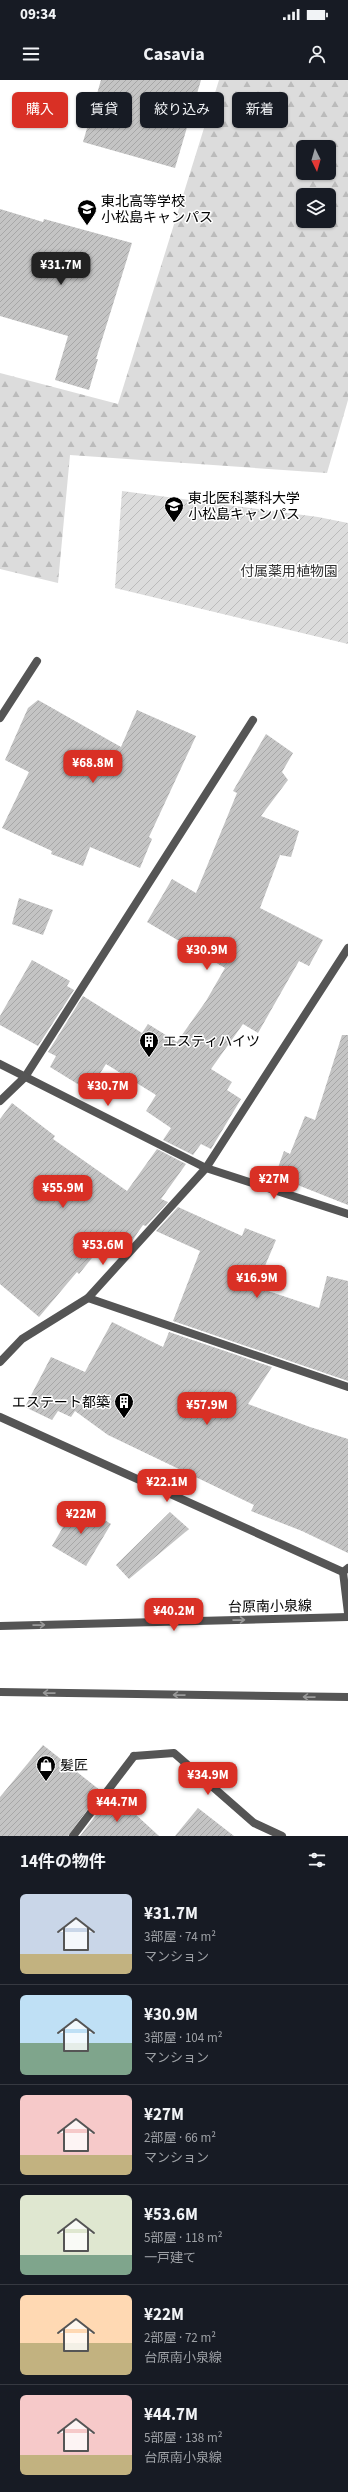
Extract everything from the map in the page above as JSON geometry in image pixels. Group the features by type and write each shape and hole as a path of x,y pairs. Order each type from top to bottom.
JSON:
{"street":[{"path":"0,718 37,661"},
{"path":"0,1101 25,1077 253,720"},
{"path":"0,1362 22,1339 88,1298 206,1168 346,953"},
{"path":"0,1064 206,1168 348,1214"},
{"path":"88,1298 348,1387"},
{"path":"0,1417 345,1570 348,1613"},
{"name":"台原南小泉線","path":"0,1626 348,1617"},
{"path":"0,1692 348,1697"},
{"path":"73,1836 134,1756 174,1753 254,1824 282,1836"}],"green space":[{"path":"219,80 348,80 348,400 327,473 70,455 58,583 0,569 0,373 118,404 204,128 224,128 224,92 215,92"},
{"name":"付属薬用植物園","path":"122,491 318,517 348,523 348,644 115,588"}],"building":[{"path":"101,80 201,80 197,92 140,92 140,128 187,128 175,168 83,142 87,128 132,128 132,92 98,92"},
{"path":"0,209 43,222 44,219 132,243 96,359 98,359 89,390 55,380 68,336 0,316"},
{"path":"38,700 121,747 137,710 196,736 149,837 152,839 140,868 90,847 83,866 51,854 52,851 2,828 29,772 5,760 28,708"},
{"path":"266,734 293,753 282,772 288,780 261,816 299,831 291,857 280,855 260,908 323,940 309,966 299,961 258,1033 243,1024 211,1069 232,1082 227,1090 241,1099 211,1149 201,1144 193,1155 163,1140 171,1128 146,1111 156,1095 106,1064 89,1091 50,1067 56,1056 48,1052 83,996 142,1033 148,1024 177,1042 206,1001 225,968 147,922 172,879 196,893 237,793 233,791"},
{"path":"19,898 53,910 43,935 12,924"},
{"path":"32,960 70,981 67,986 74,990 38,1046 0,1025 0,1016"},
{"path":"342,1035 348,1035 348,1205 275,1176 284,1151 290,1154 305,1116 315,1120"},
{"path":"12,1103 55,1136 53,1139 127,1191 157,1149 186,1164 161,1199 168,1202 146,1226 143,1225 130,1244 113,1232 79,1274 77,1272 39,1317 0,1284 0,1119"},
{"path":"178,1207 242,1236 245,1228 276,1240 256,1287 319,1308 327,1276 348,1281 348,1381 173,1321 200,1251 156,1231"},
{"path":"112,1322 163,1347 169,1332 272,1367 248,1404 310,1427 348,1439 348,1553 302,1531 251,1511 254,1505 108,1435 75,1411 71,1417 58,1411 52,1420 25,1407 51,1357 85,1372"},
{"path":"77,1503 111,1524 86,1566 52,1546"},
{"path":"170,1512 189,1529 129,1579 116,1565"},
{"path":"43,1745 101,1791 68,1836 0,1836 0,1797"},
{"path":"109,1798 118,1805 121,1801 159,1836 80,1836"},
{"path":"198,1808 234,1836 175,1836"}],"place":[{"name":"東北高等学校 小松島キャンパス","path":"87,226"},
{"name":"東北医科薬科大学 小松島キャンパス","path":"174,523"},
{"name":"エスティハイツ","path":"149,1058"},
{"name":"エステート都築","path":"124,1419"},
{"name":"髪匠","path":"46,1782"}]}
